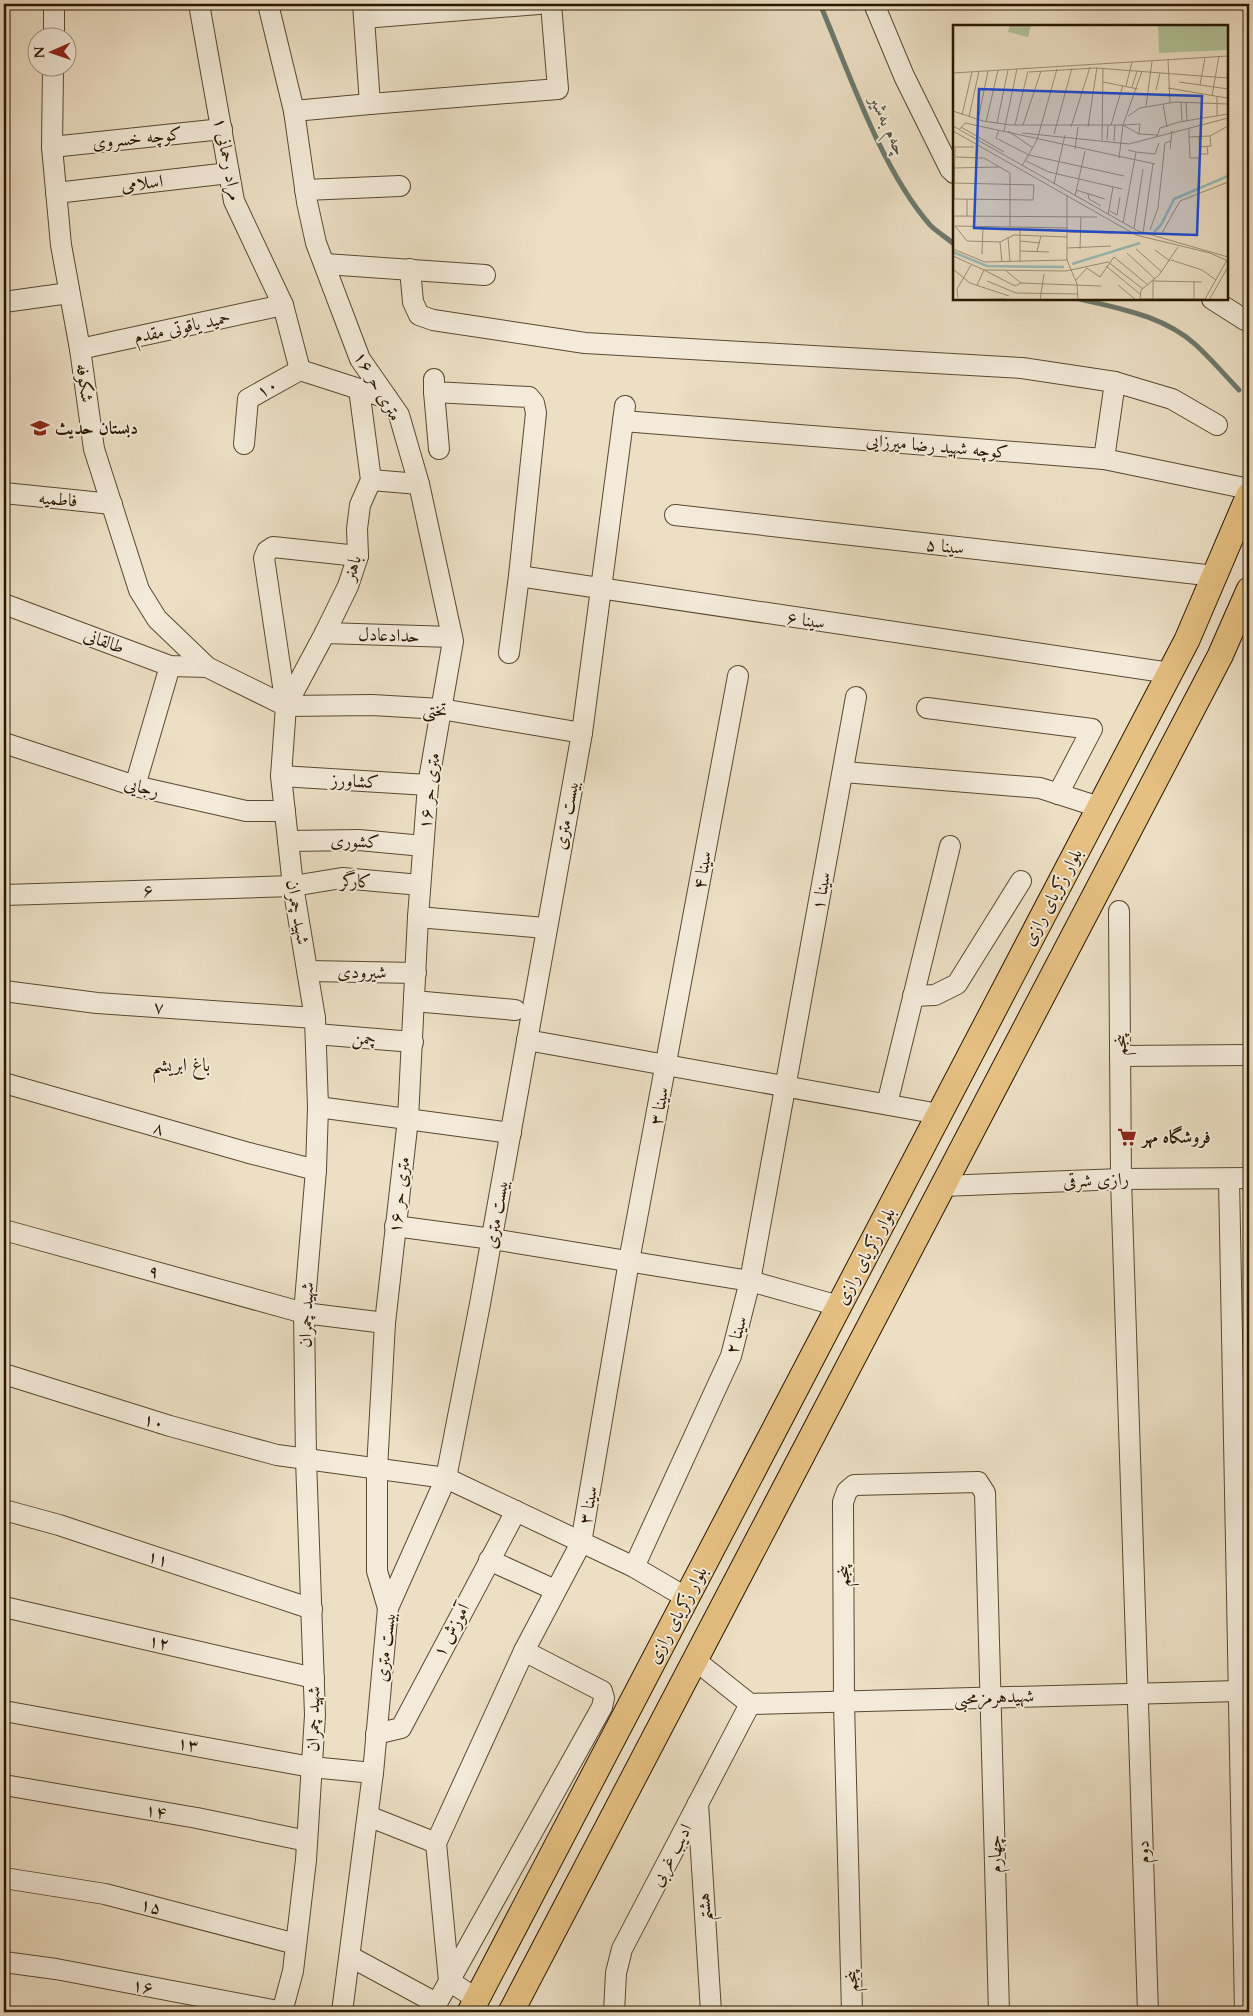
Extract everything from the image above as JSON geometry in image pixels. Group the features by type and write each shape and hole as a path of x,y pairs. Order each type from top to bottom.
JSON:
{"main road":[{"name":"بلوار زکریای رازی","path":"473,2005 1170,673 1215,576 1249,495"},
{"name":"بلوار زکریای رازی","path":"511,2012 1220,656 1249,590"},
{"path":"912,1168 943,1186"}],"street":[{"path":"54,4 54,28"},
{"name":"مراد رحمانی ۱","path":"199,4 234,201 283,306 300,370"},
{"name":"۱۶ متری حر","path":"268,4 294,111 305,190 316,242 360,359 399,414 419,484 452,637 428,785 418,917 408,1119 385,1323 378,1469 377,1571 388,1608"},
{"path":"370,104 363,11 527,4"},
{"path":"294,111 558,89 552,4"},
{"path":"874,4 904,76 953,172"},
{"name":"شکوفه","path":"53,78 52,147 61,245 80,349 94,449 139,590 157,619 207,667"},
{"name":"کوچه خسروی","path":"52,147 222,129"},
{"name":"اسلامی","path":"56,193 229,173"},
{"path":"305,190 400,186"},
{"path":"325,264 485,275"},
{"path":"410,269 413,302 418,315 433,320 585,343 1022,368 1115,382 1172,399 1217,425"},
{"path":"4,302 69,293"},
{"path":"1214,300 1248,322"},
{"name":"حمید یاقوتی مقدم","path":"80,349 283,306"},
{"path":"300,370 387,398"},
{"name":"۱۰","path":"244,444 248,399 300,370"},
{"path":"1104,459 1115,382"},
{"path":"439,449 434,385 529,397 534,403 536,413 509,652"},
{"path":"359,389 371,480 419,484"},
{"name":"کوچه شهید رضا میرزایی","path":"624,413 1104,459 1249,489"},
{"name":"بیست متری","path":"342,2012 373,1773 388,1608 446,1478 492,1239 545,928 582,733 624,413"},
{"name":"باهنر","path":"286,706 348,586 358,556 357,528 360,505 371,480"},
{"name":"فاطمیه","path":"4,494 112,504"},
{"name":"سینا ۵","path":"675,515 1215,576"},
{"path":"286,706 264,558 267,551 273,547 358,556"},
{"name":"سینا ۶","path":"519,576 600,590 1170,673"},
{"name":"طالقانی","path":"4,604 170,666 207,667"},
{"name":"حدادعادل","path":"325,633 452,637"},
{"path":"135,786 170,666"},
{"path":"207,667 286,706"},
{"name":"سینا ۴","path":"667,1065 738,676"},
{"name":"۱ سینا","path":"784,1086 844,772 856,697"},
{"name":"تختی","path":"286,706 372,705 441,709 582,733"},
{"name":"شهید چمران","path":"282,2012 293,1971 307,1841 311,1767 314,1678 306,1459 304,1313 316,1170 318,1107 315,1026 309,971 293,886 281,776 286,706"},
{"path":"927,708 1092,729 1058,794"},
{"name":"رجایی","path":"4,743 135,786 246,811 285,811"},
{"path":"844,772 1040,788 1100,807"},
{"name":"کشاورز","path":"281,776 428,785"},
{"name":"کشوری","path":"288,841 359,840 423,846"},
{"path":"887,1104 950,846"},
{"name":"کارگر","path":"293,886 342,878 420,885"},
{"path":"913,996 935,995 957,984 1021,881"},
{"name":"۶","path":"4,895 293,886"},
{"name":"پنجم","path":"1119,911 1121,1179 1138,1693"},
{"path":"418,917 545,928"},
{"name":"شیرودی","path":"309,971 416,973"},
{"name":"۷","path":"4,991 97,1003 315,1026"},
{"path":"414,1001 514,1010"},
{"name":"چمن","path":"315,1026 413,1042"},
{"path":"527,1040 939,1114"},
{"path":"1120,1056 1249,1056"},
{"name":"سینا ۳","path":"436,1843 524,1651 581,1543 629,1261 667,1065"},
{"name":"۸","path":"4,1083 249,1154 316,1170"},
{"name":"سینا ۲","path":"634,1567 731,1356 750,1281 784,1086"},
{"path":"318,1107 511,1133"},
{"path":"1229,1178 1244,1602 1239,1691 1246,1934 1245,2012"},
{"name":"رازی شرقی","path":"943,1186 1121,1179 1249,1178"},
{"path":"395,1226 492,1239 750,1281 839,1306"},
{"name":"۹","path":"4,1230 304,1313 385,1323"},
{"name":"۱۰","path":"4,1374 170,1426 277,1455 446,1478 634,1567 687,1598"},
{"name":"پنجم","path":"852,2012 844,1703 843,1502 847,1491 854,1485 978,1482 982,1487 985,1493 992,1696"},
{"name":"۱۱","path":"4,1510 59,1525 312,1610"},
{"name":"آموزش ۱","path":"376,1734 401,1728 516,1510"},
{"path":"489,1560 555,1590"},
{"name":"۱۲","path":"4,1607 314,1678"},
{"path":"350,1957 434,2008 602,1707 604,1698 602,1691 524,1651"},
{"path":"695,1660 750,1704"},
{"name":"شهیدهرمزمحبی","path":"750,1704 844,1703 992,1696 1239,1691"},
{"name":"دوم","path":"1138,1693 1148,2012"},
{"name":"چهارم","path":"992,1696 999,2012"},
{"name":"ادیب غربی","path":"614,2012 616,1973 622,1949 750,1704"},
{"name":"۱۳","path":"4,1711 311,1767 373,1773"},
{"path":"590,1729 611,1742"},
{"name":"۱۴","path":"4,1785 197,1818 307,1841"},
{"name":"هشتم","path":"698,1802 710,2012"},
{"path":"368,1816 436,1843 449,1981 473,2005"},
{"name":"۱۵","path":"4,1878 105,1894 296,1944"},
{"name":"۱۶","path":"4,1962 56,1969 282,2012"}],"waterway":[{"name":"چەم بەشیر","path":"820,4 868,119 896,176 912,202 930,225 953,243"},
{"name":"چەم بەشیر","path":"1084,300 1156,320 1184,335 1213,361 1239,390"}],"place":[{"name":"دبستان حدیث","path":"40,428"},
{"name":"فروشگاه مهر","path":"1127,1137"}],"district":[{"name":"باغ ابریشم","path":"181,1064"}]}
